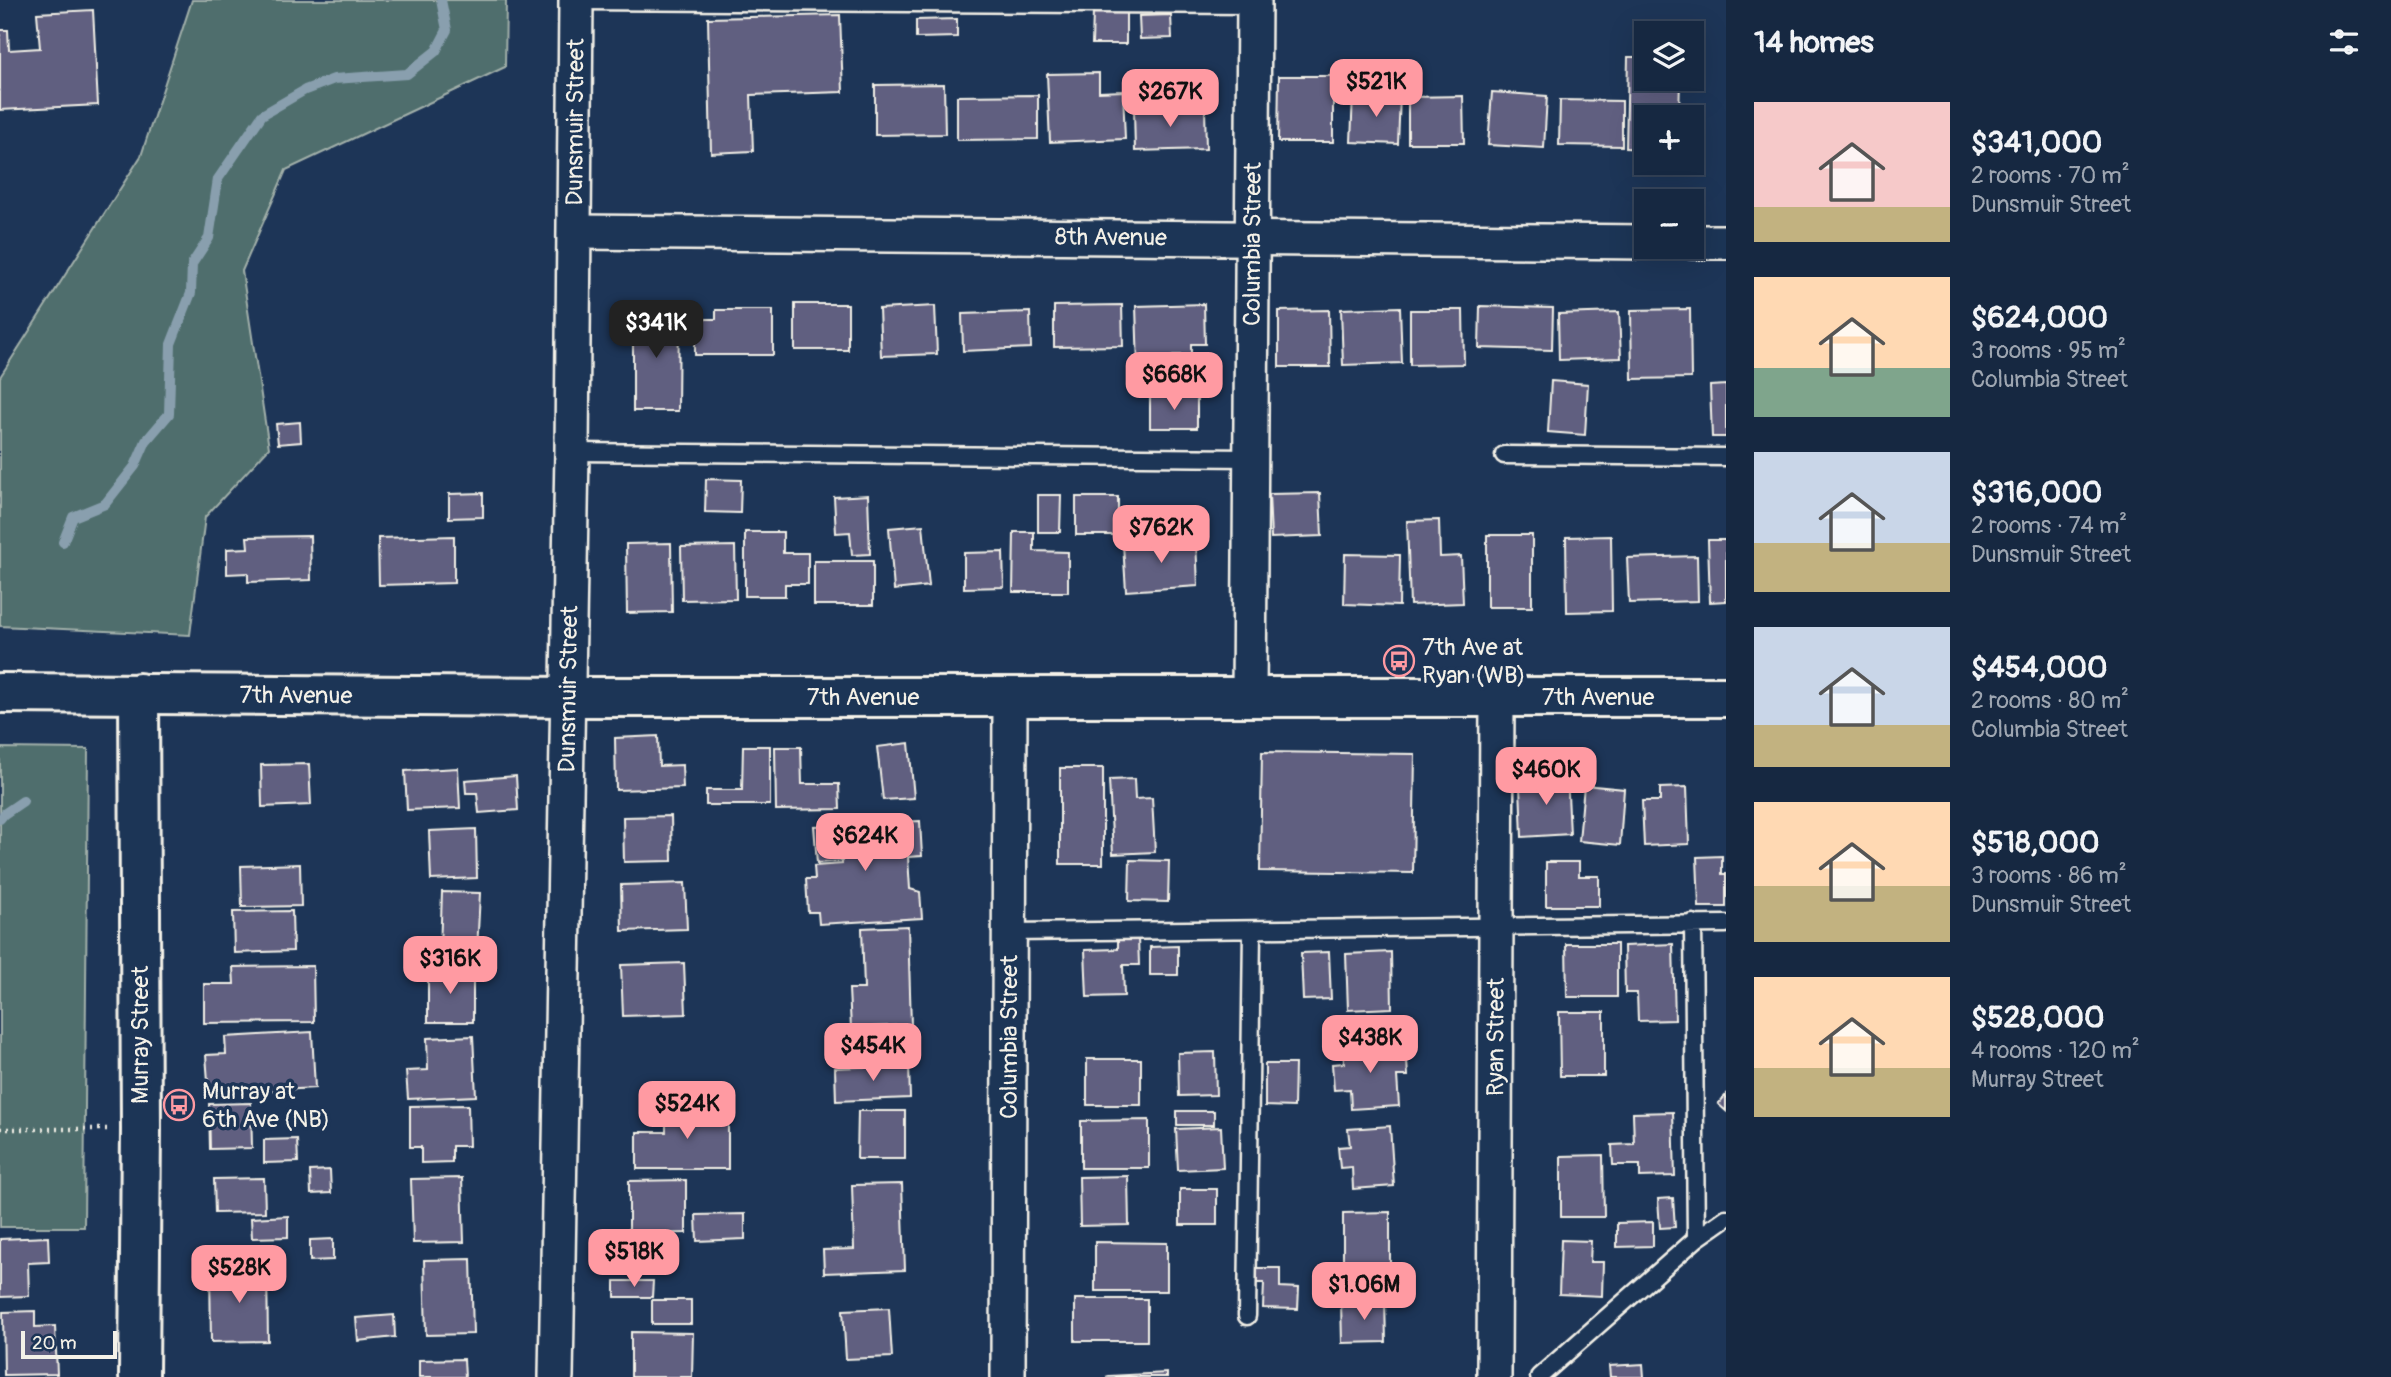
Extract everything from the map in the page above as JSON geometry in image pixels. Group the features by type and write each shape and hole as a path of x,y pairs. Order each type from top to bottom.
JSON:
{"street":[{"name":"Dunsmuir Street","path":"556,1377 569,696 576,1"},
{"name":"Columbia Street","path":"1249,697 1254,3"},
{"name":"8th Avenue","path":"575,232 1634,242"},
{"path":"1704,242 1726,242"},
{"name":"7th Avenue","path":"0,693 1726,697"},
{"name":"Murray Street","path":"139,693 139,1377"},
{"name":"Columbia Street","path":"1008,1377 1010,696"},
{"name":"Ryan Street","path":"1494,1377 1497,697"}],"lane":[{"path":"576,1 1254,3"},
{"path":"572,452 1250,458"},
{"path":"1504,455 1726,457"},
{"path":"1693,923 1696,1240"},
{"path":"1009,932 1726,924"},
{"path":"1247,1316 1252,930"},
{"path":"1539,1377 1696,1240 1726,1218"}],"path":[{"path":"0,1129 141,1129"}],"green space":[{"path":"192,0 506,0 505,67 286,170 242,271 269,448 205,517 190,635 0,626 0,377 141,156"},
{"path":"0,748 88,749 84,1227 0,1227"}],"building":[{"path":"93,10 98,105 0,110 0,30 8,30 9,50 40,48 37,13"},
{"path":"1093,12 1126,13 1126,44 1092,44"},
{"path":"840,15 843,92 751,95 753,151 711,153 708,18"},
{"path":"1171,15 1172,38 1140,39 1139,16"},
{"path":"957,19 957,37 916,38 916,20"},
{"path":"1628,57 1634,57 1634,91 1680,91 1679,105 1634,105 1634,148 1626,148"},
{"path":"1099,73 1099,92 1123,91 1125,139 1050,142 1047,74"},
{"path":"1279,76 1333,76 1333,142 1278,142"},
{"path":"944,84 945,134 875,135 875,85"},
{"path":"1492,92 1547,96 1544,148 1488,145"},
{"path":"1353,94 1400,96 1398,144 1351,142"},
{"path":"1038,95 1038,139 957,140 957,96"},
{"path":"1463,96 1464,143 1408,143 1408,97"},
{"path":"1560,100 1622,101 1622,146 1559,145"},
{"path":"1205,108 1206,149 1135,151 1134,109"},
{"path":"795,304 848,304 848,350 795,350"},
{"path":"1204,304 1205,344 1191,344 1191,355 1173,355 1174,367 1138,368 1136,306"},
{"path":"1122,305 1123,346 1054,347 1054,306"},
{"path":"935,306 937,354 881,356 879,309"},
{"path":"1480,306 1553,308 1552,350 1479,348"},
{"path":"1400,307 1402,363 1343,365 1341,309"},
{"path":"633,309 679,309 678,411 633,411"},
{"path":"1690,309 1691,378 1632,379 1631,310"},
{"path":"716,310 773,310 773,355 695,355 695,319 716,319"},
{"path":"1329,310 1330,367 1279,367 1279,311"},
{"path":"1410,310 1463,310 1464,364 1410,365"},
{"path":"1030,312 1031,348 963,351 962,314"},
{"path":"1619,312 1621,358 1559,360 1558,314"},
{"path":"1551,381 1588,384 1585,435 1548,432"},
{"path":"1726,385 1726,437 1712,437 1710,386"},
{"path":"1150,396 1197,396 1197,428 1150,428"},
{"path":"300,422 301,442 278,444 276,424"},
{"path":"706,479 741,480 740,513 705,512"},
{"path":"483,493 483,517 449,518 449,494"},
{"path":"1320,493 1322,536 1271,538 1269,494"},
{"path":"868,495 870,554 852,555 850,532 836,533 834,497"},
{"path":"1038,495 1061,495 1060,532 1038,532"},
{"path":"1076,497 1118,497 1118,535 1076,535"},
{"path":"1439,520 1440,557 1461,556 1463,603 1410,605 1407,521"},
{"path":"923,525 929,586 894,590 889,528"},
{"path":"745,532 783,532 783,553 808,553 808,584 785,584 785,596 745,596"},
{"path":"1014,532 1034,532 1034,551 1068,552 1068,592 1013,592"},
{"path":"1487,535 1532,535 1532,607 1487,607"},
{"path":"310,536 311,580 248,582 248,573 227,574 227,549 248,548 247,537"},
{"path":"454,536 454,583 379,585 378,538"},
{"path":"1611,536 1612,611 1567,612 1566,537"},
{"path":"1196,540 1198,586 1126,591 1123,544"},
{"path":"1708,540 1726,540 1726,601 1710,602"},
{"path":"671,543 672,612 627,613 626,544"},
{"path":"735,546 736,599 682,600 681,547"},
{"path":"1003,552 1004,587 964,588 964,553"},
{"path":"1345,554 1400,555 1399,606 1344,604"},
{"path":"1697,556 1698,601 1629,603 1627,558"},
{"path":"814,561 873,561 873,605 814,605"},
{"path":"658,736 659,766 682,765 683,788 616,790 615,738"},
{"path":"909,743 914,798 883,800 877,747"},
{"path":"743,746 770,746 770,805 706,805 706,790 742,790"},
{"path":"775,747 801,747 802,784 839,784 840,809 776,810"},
{"path":"1262,752 1415,754 1413,873 1260,871"},
{"path":"309,764 311,805 262,807 261,765"},
{"path":"458,768 460,808 407,810 405,771"},
{"path":"1060,768 1103,768 1103,864 1060,864"},
{"path":"1567,774 1570,834 1522,837 1520,786 1543,785 1543,775"},
{"path":"516,776 518,810 479,813 477,793 466,793 465,780"},
{"path":"1134,779 1135,799 1152,798 1155,852 1113,854 1109,780"},
{"path":"1584,785 1624,789 1620,845 1579,841"},
{"path":"1687,787 1689,844 1644,846 1642,801 1660,801 1660,788"},
{"path":"671,816 672,861 624,862 623,817"},
{"path":"920,821 922,856 908,857 910,889 920,892 922,918 819,924 818,912 808,912 806,879 815,879 814,866 842,864 842,861 817,863 814,826"},
{"path":"476,829 477,878 431,880 429,831"},
{"path":"1722,856 1722,874 1726,874 1726,907 1699,907 1697,857"},
{"path":"1130,860 1169,861 1168,902 1129,901"},
{"path":"1546,862 1579,862 1579,876 1599,876 1599,906 1546,906"},
{"path":"300,864 301,906 242,907 241,866"},
{"path":"685,883 687,929 622,931 621,885"},
{"path":"442,892 480,893 477,951 440,950"},
{"path":"292,911 293,951 234,953 233,912"},
{"path":"908,926 911,1025 851,1028 849,989 864,989 862,928"},
{"path":"1138,938 1139,965 1123,965 1124,996 1087,997 1085,950 1118,949 1118,939"},
{"path":"1566,944 1617,944 1617,997 1567,997"},
{"path":"1673,944 1675,1020 1638,1021 1637,993 1625,993 1624,946"},
{"path":"1178,946 1178,975 1150,975 1150,947"},
{"path":"1329,952 1331,999 1303,1000 1301,953"},
{"path":"1391,952 1392,1008 1348,1010 1346,954"},
{"path":"684,963 686,1014 623,1016 621,965"},
{"path":"313,966 314,1022 204,1023 204,984 234,984 233,967"},
{"path":"428,970 473,970 473,1022 428,1022"},
{"path":"1559,1012 1604,1012 1604,1076 1560,1076"},
{"path":"312,1032 315,1088 209,1094 206,1055 226,1054 225,1037"},
{"path":"473,1036 476,1096 408,1099 406,1071 428,1070 427,1038"},
{"path":"1392,1043 1393,1062 1407,1061 1408,1076 1397,1076 1399,1106 1351,1109 1350,1089 1334,1090 1332,1064 1344,1063 1343,1045"},
{"path":"1215,1052 1216,1095 1179,1096 1178,1053"},
{"path":"1087,1059 1141,1059 1141,1105 1087,1105"},
{"path":"1265,1064 1295,1064 1294,1107 1265,1106"},
{"path":"909,1065 910,1098 836,1101 835,1068"},
{"path":"1726,1095 1726,1111 1718,1104"},
{"path":"251,1103 252,1148 210,1149 209,1104"},
{"path":"468,1105 469,1146 452,1146 452,1162 421,1163 421,1147 410,1147 410,1106"},
{"path":"728,1107 728,1169 637,1169 637,1132 666,1132 666,1108"},
{"path":"858,1111 905,1111 905,1159 857,1159"},
{"path":"1177,1111 1214,1111 1214,1125 1177,1125"},
{"path":"1673,1112 1675,1176 1640,1177 1640,1165 1613,1165 1612,1145 1634,1144 1633,1113"},
{"path":"1149,1120 1149,1168 1081,1168 1081,1121"},
{"path":"1390,1126 1394,1186 1353,1189 1352,1167 1340,1168 1338,1147 1350,1146 1348,1129"},
{"path":"1221,1127 1223,1168 1178,1170 1176,1129"},
{"path":"297,1139 298,1162 264,1163 264,1140"},
{"path":"1603,1155 1604,1217 1561,1217 1561,1156"},
{"path":"330,1170 331,1193 311,1194 310,1171"},
{"path":"1128,1176 1129,1225 1080,1226 1079,1177"},
{"path":"264,1178 265,1212 215,1213 214,1179"},
{"path":"462,1178 464,1242 413,1243 411,1179"},
{"path":"686,1180 686,1233 629,1234 629,1181"},
{"path":"902,1184 905,1270 824,1273 823,1250 854,1249 852,1185"},
{"path":"1180,1189 1217,1189 1217,1225 1180,1225"},
{"path":"1673,1198 1675,1227 1660,1228 1658,1199"},
{"path":"1390,1212 1390,1275 1343,1275 1343,1213"},
{"path":"745,1214 745,1239 697,1241 696,1215"},
{"path":"288,1216 288,1237 252,1238 251,1218"},
{"path":"1653,1222 1653,1246 1617,1247 1617,1223"},
{"path":"48,1237 49,1262 28,1263 29,1296 0,1297 0,1239"},
{"path":"333,1239 333,1260 310,1261 310,1240"},
{"path":"1561,1240 1591,1241 1590,1262 1603,1262 1602,1296 1559,1294"},
{"path":"1095,1242 1167,1243 1167,1291 1095,1291"},
{"path":"471,1259 473,1334 426,1335 424,1260"},
{"path":"210,1268 267,1268 268,1341 211,1342"},
{"path":"1251,1268 1280,1268 1280,1287 1299,1288 1298,1309 1263,1308 1264,1283 1251,1283"},
{"path":"615,1281 653,1281 652,1297 615,1297"},
{"path":"1075,1299 1147,1299 1147,1341 1075,1341"},
{"path":"652,1300 691,1300 691,1324 652,1324"},
{"path":"1385,1300 1386,1342 1342,1343 1341,1301"},
{"path":"889,1308 892,1357 846,1359 843,1310"},
{"path":"35,1311 35,1327 55,1326 57,1374 4,1375 3,1312"},
{"path":"394,1315 395,1337 358,1341 356,1318"},
{"path":"631,1332 693,1333 692,1377 631,1377"},
{"path":"464,1359 465,1377 419,1377 419,1360"},
{"path":"1643,1364 1644,1377 1610,1377 1609,1366"},
{"path":"1167,1373 1167,1377 1106,1377 1109,1376"}],"waterway":[{"path":"63,542 73,517 105,504 135,466 146,441 169,414 171,344 191,293 192,264 209,238 218,179 262,115 305,90 334,79 407,74 436,51 447,30 441,0"},
{"path":"0,819 23,801"}],"place":[{"name":"7th Ave at Ryan (WB)","path":"1399,661"},
{"name":"Murray at 6th Ave (NB)","path":"179,1105"}]}
